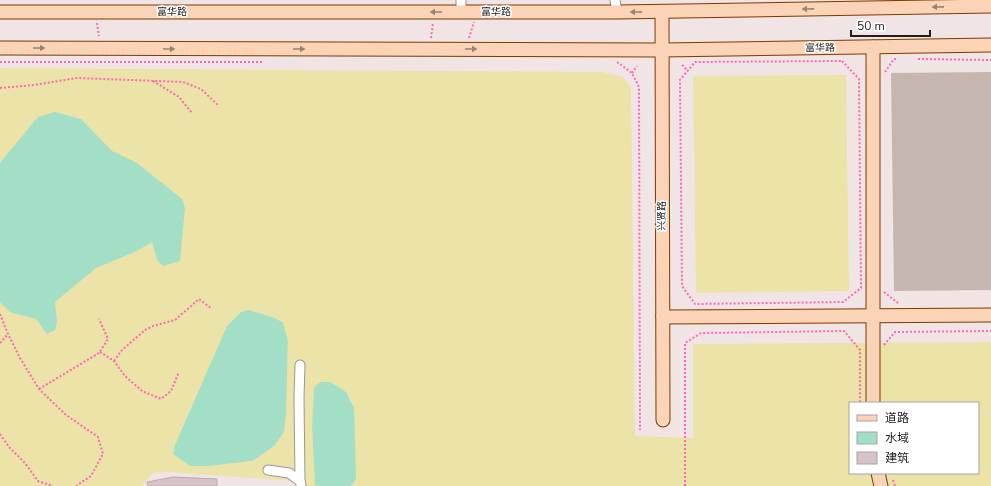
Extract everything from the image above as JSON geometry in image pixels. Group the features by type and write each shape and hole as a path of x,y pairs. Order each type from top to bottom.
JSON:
{"street":[{"name":"富华路","path":"0,12 461,6 616,6 662,12 991,6"},
{"name":"兴贤路","path":"662,12 663,420"},
{"name":"富华路","path":"0,48 662,50 991,46"},
{"path":"872,402 873,47"},
{"path":"663,317 991,315"},
{"path":"300,365 299,397 301,483"},
{"path":"268,470 289,473 301,483"},
{"path":"878,474 882,486"}],"path":[{"path":"430,38 434,18"},
{"path":"469,38 475,19"},
{"path":"96,20 99,40"},
{"path":"884,73 894,59 902,59"},
{"path":"917,59 991,60"},
{"path":"615,60 632,73 639,87 640,430"},
{"path":"842,61 859,79 861,288 850,298 843,302 695,304 682,286 680,80 688,71 695,62 842,61"},
{"path":"0,62 265,62"},
{"path":"682,65 688,71"},
{"path":"632,73 637,66"},
{"path":"0,88 34,85 77,78 183,82 201,89 219,106"},
{"path":"152,81 179,97 192,113"},
{"path":"883,291 899,304"},
{"path":"114,361 122,350 144,330 175,320 199,299 212,309"},
{"path":"0,314 20,358 39,388 66,415 98,437 103,454 91,476 76,486"},
{"path":"39,388 100,352 108,339 99,319"},
{"path":"685,486 685,343 701,333 844,331 860,350 860,402"},
{"path":"880,349 896,332 991,331"},
{"path":"0,343 8,334"},
{"path":"100,352 114,361 125,376 142,390 161,399 171,390 179,372"},
{"path":"0,434 9,447 25,463 38,481 53,486"}],"shaded area":[{"path":"0,68 603,72 623,77 631,87 635,436 693,438 693,345 991,342 991,486 298,486 296,481 170,472 153,473 142,486 0,486"},
{"path":"991,72 991,290 894,291 891,73"},
{"path":"846,75 849,291 696,293 693,76"}],"water":[{"path":"55,112 81,119 112,151 137,163 182,199 185,208 180,261 163,266 157,260 152,242 137,251 96,268 55,302 57,321 55,330 47,334 36,319 10,312 0,302 0,163 38,117"},
{"path":"249,310 275,318 283,323 288,341 286,414 284,432 274,446 252,461 207,466 190,466 173,454 175,445 227,326 241,312"},
{"path":"320,382 330,382 346,392 354,408 356,479 351,486 315,485 312,426 314,388"}],"building":[{"path":"173,477 217,479 217,486 148,486 147,482"}]}
